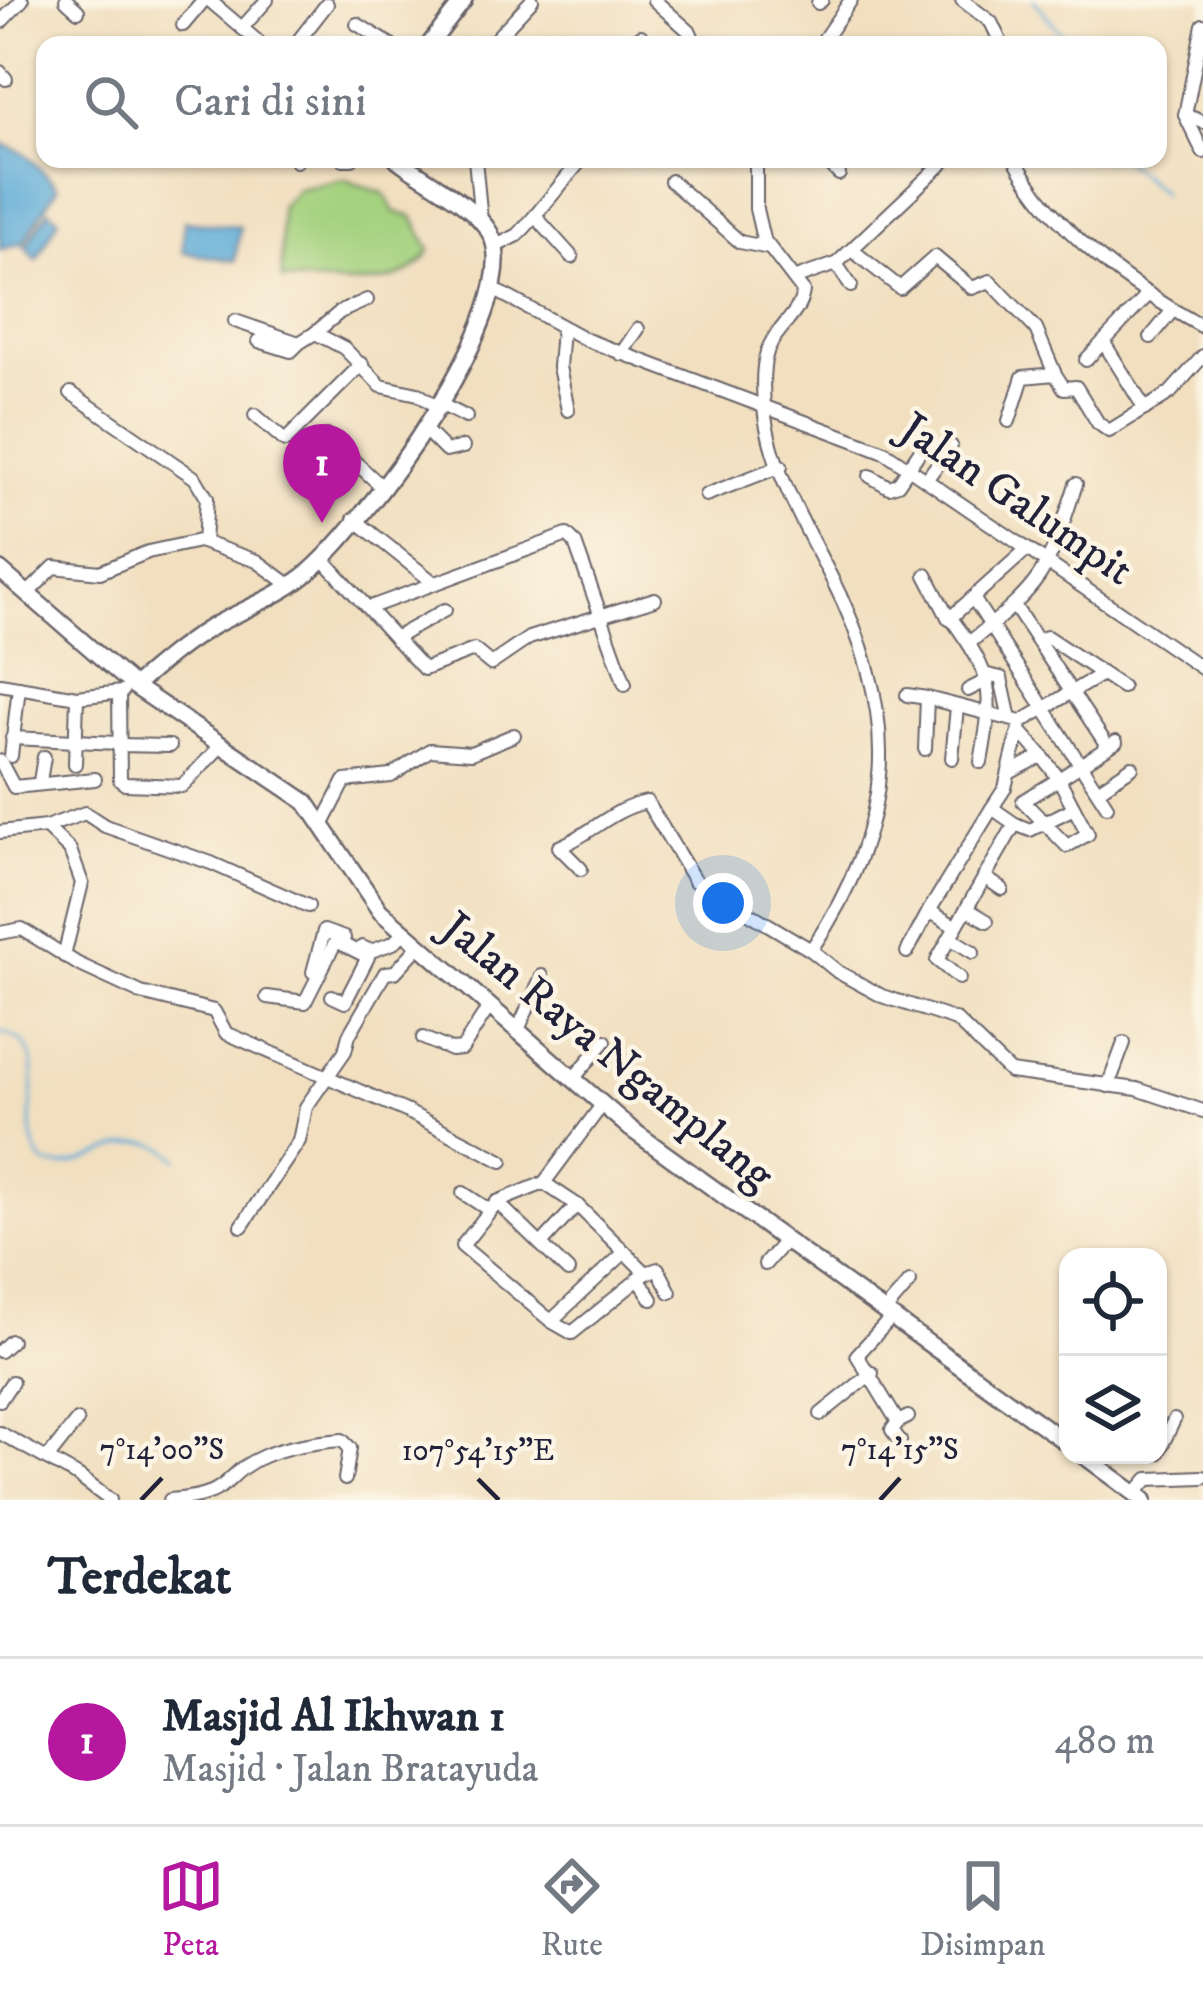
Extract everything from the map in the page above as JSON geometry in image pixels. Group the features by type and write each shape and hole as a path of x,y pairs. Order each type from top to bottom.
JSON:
{"main road":[{"path":"435,36 459,1"},
{"path":"126,690 183,645 291,586 323,559 441,407 495,290 496,246 481,221 409,168"},
{"name":"Jalan Raya Ngamplang","path":"0,570 126,690 287,787 323,824 394,924 602,1105 1059,1437"},
{"path":"1100,1464 1140,1496"}],"street":[{"path":"0,23 22,0"},
{"path":"66,0 79,11"},
{"path":"183,25 206,0 251,36"},
{"path":"242,28 267,0"},
{"path":"498,36 532,0"},
{"path":"654,0 692,36"},
{"path":"962,0 991,22 997,36"},
{"path":"824,1 848,6 826,36"},
{"path":"302,36 327,4"},
{"path":"357,24 376,36"},
{"path":"1203,25 1193,118 1203,152"},
{"path":"476,168 481,221"},
{"path":"496,246 518,235 575,168"},
{"path":"756,168 756,208 769,248"},
{"path":"834,168 839,173"},
{"path":"800,274 836,264 938,168"},
{"path":"1021,168 1040,198 1146,298 1203,327"},
{"path":"671,181 740,242 769,248 800,274 800,305 766,356 770,410 781,466 869,671 880,770 870,844 811,950"},
{"path":"535,216 572,256"},
{"path":"853,250 900,288 934,257 972,288 991,281 1036,329 1064,388 1076,387 1106,430 1176,387 1203,356"},
{"path":"836,264 850,286"},
{"name":"Jalan Galumpit","path":"495,290 562,329 858,440 909,467 1203,669"},
{"path":"1085,360 1146,298"},
{"path":"260,341 291,351 340,312 367,300"},
{"path":"1150,337 1170,314"},
{"path":"235,321 299,343"},
{"path":"562,329 559,367 568,410"},
{"path":"621,354 638,329"},
{"path":"315,333 362,364 381,386 418,394 466,417"},
{"path":"1104,343 1145,409"},
{"path":"255,415 285,441 362,364"},
{"path":"1009,421 1023,377 1054,374"},
{"path":"71,393 195,478 207,498 204,542"},
{"path":"426,431 444,450 463,447"},
{"path":"327,436 381,486"},
{"path":"870,476 889,487 928,439"},
{"path":"926,480 951,446"},
{"path":"706,495 781,466"},
{"path":"968,643 1015,607 1049,567 1076,484"},
{"path":"354,519 434,582"},
{"path":"368,608 565,535 575,543 625,684"},
{"path":"27,594 54,567 100,572 163,548 204,542 272,568 291,586"},
{"path":"950,618 1025,550"},
{"path":"323,559 423,668 474,650 490,664 541,633 602,619 655,599"},
{"path":"926,575 944,617 950,618 988,678 989,713 981,762"},
{"path":"973,598 1108,806"},
{"path":"1015,607 1112,744 1023,801"},
{"path":"395,638 445,610"},
{"path":"1037,640 1047,638 1122,687"},
{"path":"907,695 1017,724 1048,711 1102,674"},
{"path":"968,690 988,678 1001,679 1017,724 1059,779 1088,833 1065,845 1005,788"},
{"path":"0,684 77,698 126,690 118,744 120,780 125,784 182,786 215,752"},
{"path":"19,687 12,738 3,757 14,787 95,779"},
{"path":"75,764 77,698"},
{"path":"925,748 927,698"},
{"path":"952,758 957,707"},
{"path":"907,952 1005,788 1017,724"},
{"path":"323,824 345,781 392,776 430,750 471,753 514,735"},
{"path":"12,738 170,746"},
{"path":"1009,773 1042,756"},
{"path":"40,782 44,757"},
{"path":"1098,790 1132,767"},
{"path":"581,868 562,851 610,813 651,804 692,878 882,996 951,1018 1010,1072 1108,1081 1203,1111"},
{"path":"992,808 1030,830 1074,808"},
{"path":"0,832 46,827 85,813 105,826 212,863 308,906"},
{"path":"959,978 937,962 1015,824"},
{"path":"46,827 70,850 81,880 64,956"},
{"path":"984,877 1002,889"},
{"path":"969,906 988,917"},
{"path":"929,911 973,952"},
{"path":"332,996 345,1002 369,954 394,924"},
{"path":"0,932 22,929 64,956 165,1001 214,1011 226,1034 329,1077 502,1161"},
{"path":"267,998 305,1002 337,938 369,954"},
{"path":"242,1226 299,1142 306,1107 329,1077 386,974 397,971 419,946"},
{"path":"517,1032 542,976"},
{"path":"423,1038 462,1048 489,1007"},
{"path":"573,1079 605,1041"},
{"path":"1108,1081 1124,1043"},
{"path":"602,1105 544,1184 491,1208 464,1237 463,1248 568,1334 642,1275 658,1269 670,1292"},
{"path":"544,1184 578,1205 625,1252 652,1299"},
{"path":"541,1244 578,1205"},
{"path":"491,1208 541,1244 568,1271"},
{"path":"765,1264 785,1241"},
{"path":"551,1321 625,1252"},
{"path":"900,1441 892,1431 903,1420 858,1353 910,1282"},
{"path":"821,1414 872,1373"},
{"path":"0,1400 13,1382"},
{"path":"1167,1435 1174,1420"},
{"path":"47,1459 77,1421"},
{"path":"0,1432 110,1500"},
{"path":"170,1500 212,1496 263,1456 329,1441 342,1440 350,1448 345,1479"},
{"path":"1140,1496 1154,1464"},
{"path":"1148,1479 1203,1477"}],"green space":[{"path":"344,179 385,194 395,212 413,217 430,250 418,265 384,281 282,280 281,206 298,189"}],"water":[{"path":"0,143 24,153 58,187 23,243 0,250"},
{"path":"49,210 59,219 37,260 25,247"},
{"path":"184,221 240,227 235,261 183,252"}],"waterway":[{"path":"1034,0 1064,36"},
{"path":"1133,168 1163,193"},
{"path":"0,1032 19,1040 29,1053 31,1129 45,1164 78,1162 129,1144 146,1143 178,1159"}],"place":[{"name":"Masjid Al Ikhwan 1","path":"322,523"}]}
